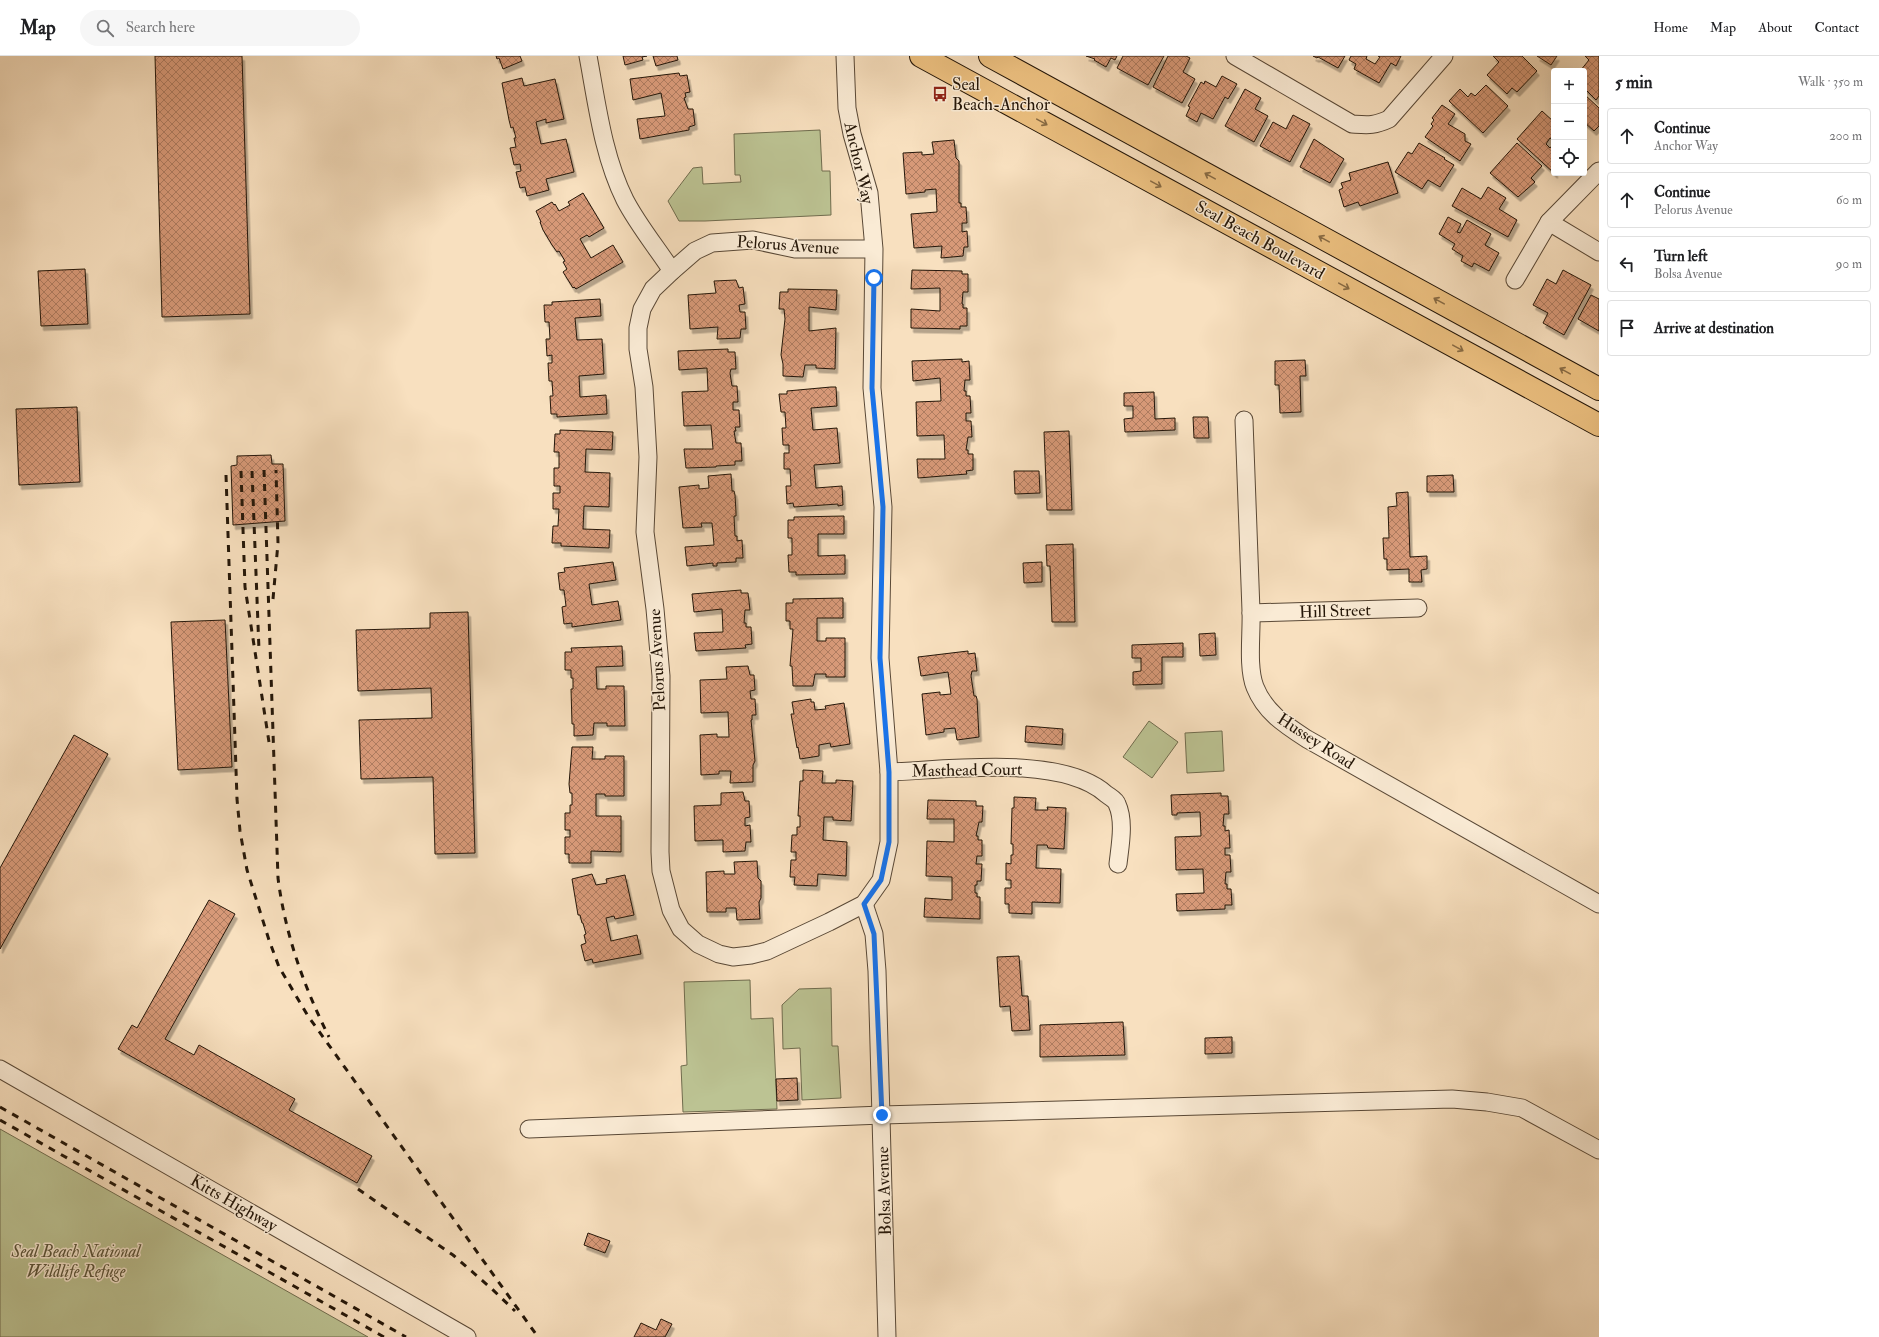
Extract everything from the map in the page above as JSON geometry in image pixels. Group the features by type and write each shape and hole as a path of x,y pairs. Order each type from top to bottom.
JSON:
{"main road":[{"name":"Seal Beach Boulevard","path":"921,56 1599,425"},
{"name":"Seal Beach Boulevard","path":"990,56 1599,389"}],"street":[{"path":"588,56 595,102 609,157 625,200 672,271"},
{"name":"Anchor Way","path":"845,56 847,108 852,134 869,193 874,249 872,388 883,507 880,658 889,772"},
{"path":"1235,56 1333,111 1352,124 1377,125 1388,119 1444,56"},
{"path":"1515,280 1549,222 1599,171"},
{"path":"1549,222 1599,252"},
{"name":"Pelorus Avenue","path":"874,249 795,249 752,240 712,243 695,250 672,271 654,289 642,309 638,328 638,349 644,387 648,457 645,532 655,609 661,676 661,871 671,910 681,929 698,944 719,954 733,957 751,955 767,951 864,904 881,880 889,842 889,772"},
{"name":"Hussey Road","path":"1244,420 1251,613 1250,655 1254,685 1264,705 1283,724 1307,739 1599,904"},
{"name":"Hill Street","path":"1251,613 1418,608"},
{"name":"Masthead Court","path":"889,772 991,767 1023,768 1066,774 1100,788 1117,803 1121,820 1118,864"},
{"name":"Bolsa Avenue","path":"864,904 874,934 882,1115 888,1337"},
{"name":"Kitts Highway","path":"0,1069 467,1337"},
{"path":"529,1129 882,1115 1452,1099 1486,1102 1522,1108 1599,1150"}],"green space":[{"path":"820,130 822,171 830,171 831,215 679,221 668,201 693,168 702,167 703,184 741,182 740,175 735,175 734,134"},
{"path":"1149,721 1178,742 1152,778 1123,757"},
{"path":"1222,731 1224,771 1187,773 1185,733"},
{"path":"750,980 751,1019 773,1018 777,1109 683,1112 681,1066 687,1065 684,982"},
{"path":"831,988 832,1046 838,1046 841,1098 802,1100 800,1048 783,1049 782,1005 799,989"},
{"name":"Seal Beach National Wildlife Refuge","path":"0,1129 368,1337 0,1337"}],"building":[{"path":"155,56 242,56 250,314 162,317"},
{"path":"496,56 520,56 522,61 503,69 499,58 497,59"},
{"path":"623,56 647,56 642,57 643,60 625,65"},
{"path":"653,56 677,56 678,60 656,66"},
{"path":"1086,56 1117,56 1115,60 1111,58 1106,67 1094,60 1095,59"},
{"path":"1123,56 1164,56 1148,85 1117,68"},
{"path":"1168,56 1186,56 1190,58 1183,72 1195,79 1182,103 1153,87"},
{"path":"1313,56 1345,56 1338,68 1318,57"},
{"path":"1351,56 1367,56 1366,59 1375,64 1380,57 1378,56 1401,56 1396,66 1391,63 1379,83 1354,69 1356,64 1349,60"},
{"path":"1493,56 1522,56 1537,71 1517,92 1512,88 1507,94 1487,75 1499,62"},
{"path":"1537,56 1557,56 1551,65"},
{"path":"1585,56 1599,56 1599,96 1596,100 1587,91 1587,68 1582,68 1589,60"},
{"path":"679,73 680,76 687,75 690,92 685,93 686,97 684,98 688,109 693,109 695,125 689,127 689,130 640,139 637,119 665,116 661,93 633,100 630,79"},
{"path":"1222,76 1237,84 1228,99 1225,97 1213,119 1201,113 1197,122 1186,116 1190,107 1188,106 1201,82 1204,84 1205,81 1216,87"},
{"path":"522,78 524,86 555,79 564,119 546,123 546,119 536,122 541,144 566,139 574,172 546,179 549,190 527,196 525,187 520,188 516,172 521,171 520,164 514,165 510,148 516,147 514,138 516,138 513,127 511,128 502,83"},
{"path":"1486,85 1508,106 1483,133 1449,101 1460,89 1468,97 1471,93 1475,96"},
{"path":"1245,89 1261,98 1255,109 1268,116 1254,142 1225,126"},
{"path":"1587,97 1599,108 1599,126 1594,131 1587,125"},
{"path":"1442,105 1455,114 1448,124 1465,134 1465,141 1471,144 1460,161 1425,137 1433,126 1431,124 1434,120 1432,118"},
{"path":"1542,111 1551,119 1551,139 1550,138 1546,144 1550,148 1551,147 1551,170 1517,139"},
{"path":"1293,115 1310,124 1290,162 1260,146 1273,122 1286,129"},
{"path":"1314,139 1344,159 1330,183 1300,167"},
{"path":"954,140 956,158 959,161 959,203 961,203 961,207 966,207 967,223 962,223 962,232 967,231 968,247 964,247 963,256 941,258 942,246 914,248 911,214 937,212 936,189 906,194 903,153 922,152 922,155 934,154 932,142"},
{"path":"1419,143 1454,165 1440,187 1428,180 1422,189 1395,172 1408,152 1412,154"},
{"path":"1517,143 1542,166 1531,178 1535,182 1518,197 1490,173"},
{"path":"1388,162 1398,193 1360,206 1358,202 1344,207 1339,190 1343,188 1341,183 1351,180 1349,173"},
{"path":"1488,187 1506,198 1499,209 1517,220 1508,237 1452,206 1462,188 1481,199"},
{"path":"583,193 604,228 589,237 587,235 580,239 591,258 613,245 623,262 576,289 574,287 573,288 563,272 567,269 563,262 565,261 559,251 557,252 552,245 543,230 536,211 552,202 559,211 570,205 568,202"},
{"path":"1448,217 1461,224 1457,232 1460,233 1467,220 1491,234 1485,245 1499,253 1489,271 1474,263 1472,267 1461,261 1463,256 1452,249 1455,244 1439,234"},
{"path":"85,269 88,324 41,326 38,271"},
{"path":"912,270 962,271 962,274 968,274 968,292 963,292 962,304 963,308 967,308 967,326 960,326 960,329 911,328 911,309 940,311 940,288 911,289"},
{"path":"1563,270 1591,285 1564,335 1543,323 1548,313 1533,305 1547,279 1556,284"},
{"path":"736,280 739,288 743,287 745,304 739,305 740,312 745,312 746,329 741,329 740,338 717,339 718,327 690,329 688,295 716,293 714,281"},
{"path":"788,289 837,290 836,310 809,307 809,331 836,328 835,369 816,368 816,365 805,365 803,377 783,376 781,355 785,319 784,309 779,309 780,292 788,292"},
{"path":"1591,295 1599,299 1599,331 1578,319"},
{"path":"600,299 601,316 575,318 577,340 602,339 604,374 579,376 580,397 606,395 607,414 557,417 557,414 551,414 550,396 553,396 552,381 549,381 548,363 552,363 552,355 547,356 546,339 550,339 549,322 545,322 544,305 552,305 552,302"},
{"path":"728,349 728,352 735,352 736,369 731,369 730,373 732,386 737,386 738,402 733,402 733,410 739,410 740,427 735,427 736,431 734,431 736,443 741,443 742,461 735,461 735,465 686,468 684,449 713,449 711,425 684,426 682,392 708,391 707,368 679,370 678,351"},
{"path":"962,359 962,362 969,361 970,380 965,380 964,391 966,391 966,396 970,396 971,413 966,413 966,421 971,421 972,437 968,437 966,450 968,450 968,454 973,454 973,470 966,471 967,474 918,478 917,459 945,459 944,435 917,436 916,402 941,401 940,378 913,381 912,361"},
{"path":"1305,360 1306,376 1300,376 1301,412 1280,413 1279,385 1275,385 1275,361"},
{"path":"836,387 837,406 811,408 813,430 837,428 840,463 814,465 816,488 842,486 843,505 838,506 838,504 794,507 793,503 787,504 786,486 791,486 790,469 784,469 784,453 789,453 789,445 783,445 782,428 786,428 785,412 781,412 779,394 787,394 787,391"},
{"path":"1154,392 1155,419 1175,418 1175,430 1125,432 1124,419 1133,418 1133,406 1124,406 1124,393"},
{"path":"77,407 80,482 19,485 16,409"},
{"path":"1193,417 1208,417 1209,438 1194,438"},
{"path":"560,430 613,432 612,450 586,449 585,472 610,473 609,507 584,506 583,529 610,530 609,548 561,546 561,543 552,543 553,526 558,526 559,509 553,509 553,493 560,493 560,486 554,486 554,468 559,468 559,452 554,452 555,434 560,434"},
{"path":"1069,431 1072,510 1047,510 1044,432"},
{"path":"271,455 272,464 283,464 285,521 233,525 231,466 237,465 237,456"},
{"path":"1014,471 1039,471 1040,493 1015,494"},
{"path":"731,474 732,491 734,491 735,495 735,536 737,536 737,541 742,540 743,558 736,558 736,562 717,563 717,566 713,566 713,563 687,566 685,547 714,545 712,523 701,523 702,527 683,528 679,487 699,485 699,489 709,488 708,476"},
{"path":"1453,475 1454,492 1427,492 1427,476"},
{"path":"1408,492 1410,557 1427,556 1427,569 1421,570 1422,582 1409,582 1409,569 1387,570 1387,559 1384,559 1383,538 1389,538 1388,507 1397,506 1396,493"},
{"path":"844,516 844,534 818,534 818,556 845,555 845,574 796,575 796,572 789,572 788,555 792,555 792,538 788,538 788,520 794,520 794,517"},
{"path":"1073,544 1075,622 1052,622 1050,566 1047,566 1046,545"},
{"path":"613,562 616,580 589,584 592,605 618,601 621,620 572,627 572,623 564,624 562,607 566,606 564,590 560,590 558,573 565,572 564,568"},
{"path":"1042,562 1042,582 1024,583 1023,563"},
{"path":"741,590 741,593 748,593 750,610 745,610 744,623 746,623 746,627 751,627 752,644 745,645 746,648 696,651 694,633 723,632 722,609 694,612 692,594"},
{"path":"843,598 843,618 817,618 817,641 826,641 826,638 845,638 845,677 826,677 826,674 815,674 813,686 793,686 792,666 790,666 793,629 790,629 790,621 786,621 786,603 793,603 793,599"},
{"path":"468,612 475,853 435,854 433,777 361,779 359,720 432,718 431,688 358,691 356,630 430,628 430,613"},
{"path":"225,620 232,767 178,770 171,622"},
{"path":"1215,633 1216,655 1200,656 1199,634"},
{"path":"1183,643 1183,657 1162,657 1162,684 1133,685 1133,672 1141,671 1141,658 1132,658 1132,645"},
{"path":"622,646 623,666 596,667 597,689 606,689 606,686 624,686 625,726 607,726 607,723 594,723 593,735 574,736 574,724 572,724 571,689 573,689 573,678 571,678 571,670 565,670 565,652 572,652 571,648"},
{"path":"968,651 968,654 975,653 977,671 972,671 971,676 974,696 976,696 977,699 979,737 957,740 955,728 944,729 944,732 926,735 922,694 940,692 940,695 951,694 948,672 921,676 918,657"},
{"path":"748,666 750,675 754,675 755,690 750,691 751,699 755,699 756,715 752,715 751,720 755,761 753,765 753,782 730,783 731,771 719,771 719,774 701,775 700,735 717,734 717,737 729,737 728,712 701,713 700,680 727,679 726,667"},
{"path":"811,699 811,702 814,702 815,710 826,709 825,706 844,703 850,744 831,747 830,743 819,745 819,756 800,759 791,714 794,714 792,702"},
{"path":"1026,726 1063,729 1062,745 1025,742"},
{"path":"74,735 108,754 0,949 0,868"},
{"path":"572,747 593,747 592,759 605,759 605,756 624,756 624,796 605,796 605,794 596,794 596,816 621,816 621,852 591,851 591,863 569,863 569,854 565,854 565,837 570,837 570,830 565,830 565,813 570,813 570,805 572,805 572,793 570,793 569,784"},
{"path":"803,770 823,771 822,783 836,783 836,780 853,781 851,821 833,820 833,817 824,817 823,840 847,842 846,876 818,874 817,886 794,885 795,877 790,877 791,860 796,860 796,852 791,852 792,835 797,835 797,827 800,827 800,816 798,816 800,781 803,781"},
{"path":"743,792 745,801 749,801 750,817 745,818 745,826 750,825 751,842 746,842 745,851 723,852 723,840 695,841 694,806 721,805 721,793"},
{"path":"1221,793 1221,796 1228,796 1229,814 1224,814 1223,826 1225,826 1225,831 1229,830 1230,848 1225,848 1225,855 1230,855 1231,872 1226,872 1225,884 1227,884 1227,889 1231,889 1232,905 1225,905 1225,909 1177,911 1176,894 1204,893 1203,869 1176,870 1175,837 1201,836 1200,812 1177,813 1177,815 1172,815 1171,795"},
{"path":"1014,797 1036,798 1035,810 1048,810 1047,807 1066,808 1064,849 1048,848 1047,845 1037,845 1036,868 1061,869 1060,903 1032,902 1032,914 1009,913 1009,904 1005,904 1005,888 1011,888 1011,880 1006,880 1006,863 1011,864 1011,855 1013,855 1013,844 1011,844 1012,808 1014,808"},
{"path":"928,800 976,801 976,806 983,806 982,822 979,822 976,836 978,836 978,840 982,840 982,856 977,856 976,864 982,864 981,881 977,881 977,885 975,885 975,893 977,893 977,897 980,897 980,919 924,917 925,898 952,900 952,877 926,876 927,841 954,842 954,819 927,819"},
{"path":"757,861 758,878 761,881 761,898 759,902 760,919 737,920 736,908 726,908 726,912 707,912 706,872 724,871 724,874 735,874 734,862"},
{"path":"592,874 596,885 607,883 606,879 625,875 634,915 615,919 614,916 606,918 611,941 637,935 641,954 593,963 592,959 585,961 581,945 586,943 584,935 586,934 580,915 578,915 572,879"},
{"path":"209,900 235,914 165,1039 194,1055 199,1045 295,1099 289,1110 372,1156 357,1183 118,1049 132,1025 137,1028"},
{"path":"1019,956 1022,996 1028,996 1030,1030 1012,1031 1010,1006 1000,1007 997,957"},
{"path":"1123,1022 1125,1055 1040,1057 1040,1025"},
{"path":"1232,1037 1232,1053 1205,1054 1205,1038"},
{"path":"797,1078 798,1100 777,1101 776,1079"},
{"path":"588,1233 610,1241 605,1253 584,1245"},
{"path":"661,1319 672,1324 665,1337 634,1337 641,1323 656,1330"}],"railway":[{"path":"264,470 278,878 285,919 297,960 311,999 329,1037"},
{"path":"273,599 278,543 276,470"},
{"path":"241,471 245,587 269,742"},
{"path":"252,471 259,650"},
{"path":"226,475 237,799 240,831 247,870 269,940 279,967 308,1016 538,1337"},
{"path":"0,1107 406,1337"},
{"path":"0,1120 384,1337"},
{"path":"358,1189 453,1255 515,1311"}],"place":[{"name":"Seal Beach-Anchor","path":"940,94"}],"route":[{"path":"874,278 872,388 883,507 880,658 889,772 889,842 881,880 864,904 874,934 877,971 882,1115"}]}
